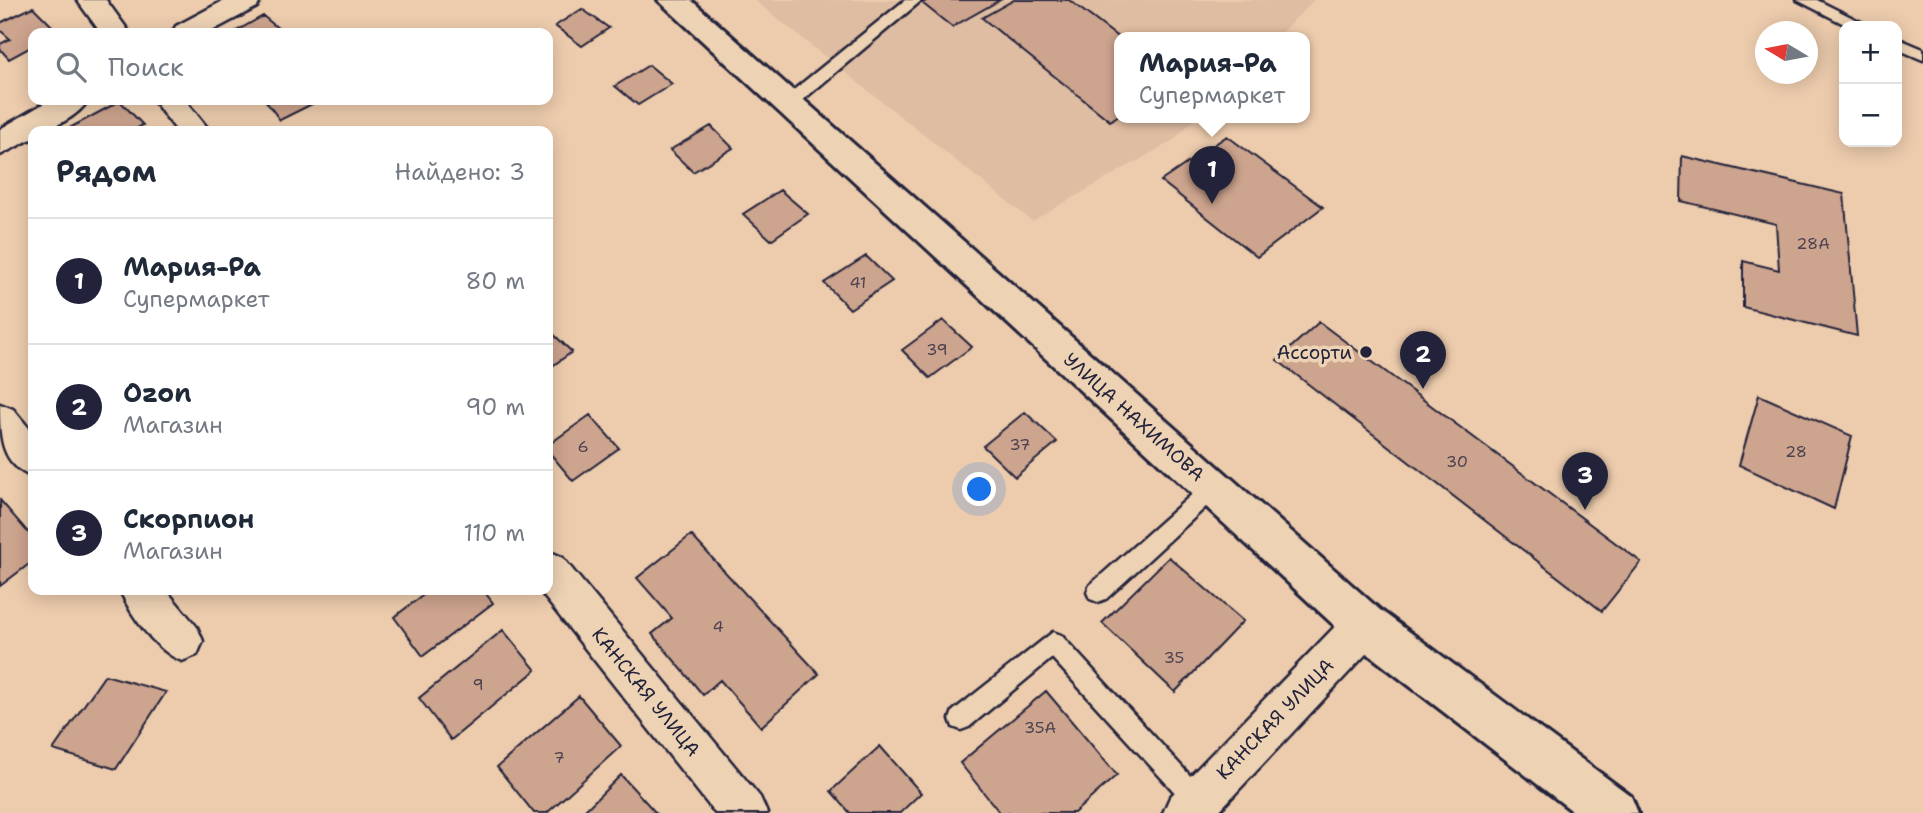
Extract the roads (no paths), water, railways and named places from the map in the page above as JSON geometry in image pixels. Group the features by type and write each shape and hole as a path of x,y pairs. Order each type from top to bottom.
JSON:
{"main road":[{"name":"УЛИЦА НАХИМОВА","path":"673,0 786,105 1365,625 1614,813"}],"street":[{"path":"91,0 112,28"},
{"path":"195,28 247,0"},
{"path":"31,126 65,105"},
{"path":"172,105 190,126"},
{"path":"0,145 28,128"},
{"path":"0,420 28,454"},
{"name":"КАНСКАЯ УЛИЦА","path":"553,576 744,813"},
{"path":"144,595 182,642"},
{"name":"КАНСКАЯ УЛИЦА","path":"1191,807 1365,625"}],"lane":[{"path":"786,105 915,0"},
{"path":"1804,0 1850,21"},
{"path":"1902,45 1923,55"},
{"path":"1098,592 1213,488"},
{"path":"961,719 1053,643 1191,807"}],"place":[{"name":"Мария-Ра","path":"1212,204"},
{"name":"Ассорти","path":"1366,352"},
{"name":"Ozon","path":"1423,389"},
{"name":"Скорпион","path":"1585,510"}]}
